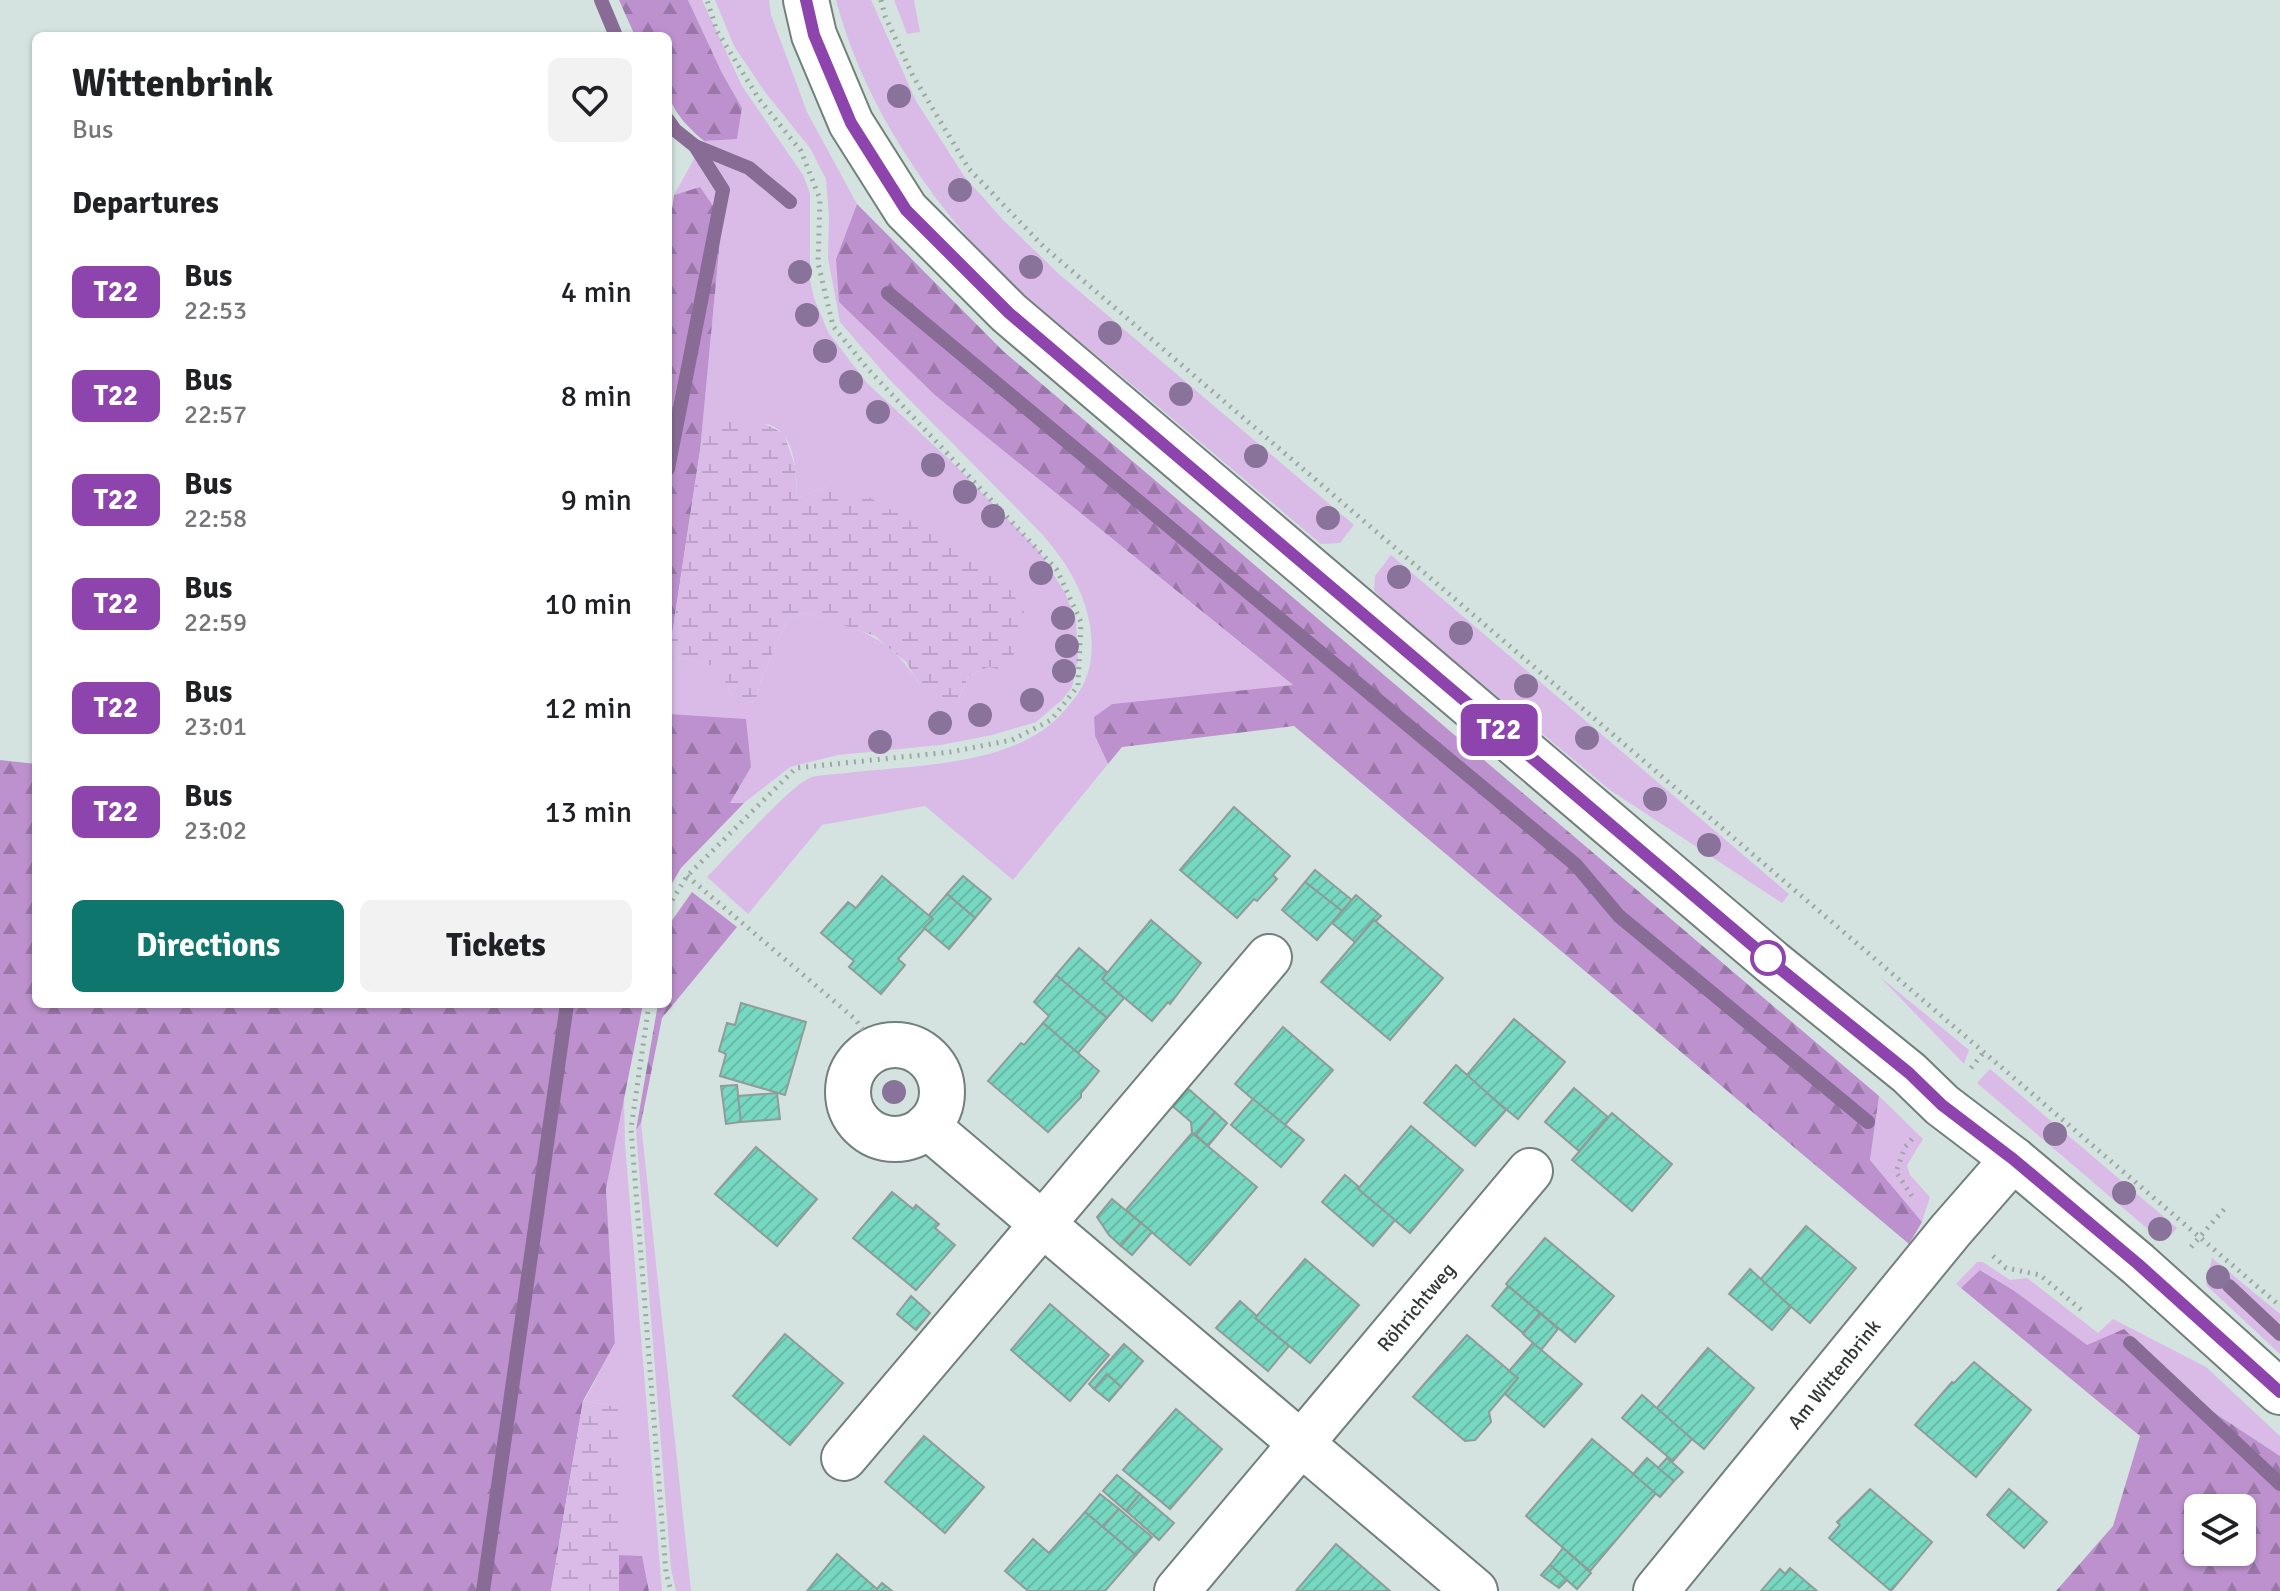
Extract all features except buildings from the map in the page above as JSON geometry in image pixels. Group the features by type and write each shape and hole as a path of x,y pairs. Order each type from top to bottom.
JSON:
{"street":[{"path":"806,0 814,35 851,123 906,210 1009,313 1773,963 2138,1264 2280,1392"},
{"path":"844,1458 1269,957"},
{"path":"905,1046 918,1051 937,1072 941,1101 927,1126 915,1134 885,1138 871,1133 851,1111 847,1097 854,1068 863,1056 876,1048 905,1046"},
{"path":"927,1126 1475,1591"},
{"name":"Am Wittenbrink","path":"1656,1591 1951,1230 2013,1159"},
{"name":"Röhrichtweg","path":"1177,1591 1530,1171"}],"path":[{"path":"672,900 687,876 796,768 950,752 1012,740 1051,720 1078,686 1081,622 1057,570 867,368 833,326 818,263 820,199 801,151 759,99 717,31 707,0"},
{"path":"881,0 885,16 913,76 969,169 1044,247 2280,1306"},
{"path":"687,876 855,1019 876,1048"},
{"path":"648,1008 631,1129 655,1446 666,1573 671,1591"},
{"path":"1965,1075 1983,1053"}],"green space":[{"path":"619,0 688,0 742,108 737,139 704,141 673,106 672,32 633,32"},
{"path":"688,0 702,0 742,86 803,175 810,193 810,280 828,332 867,383 958,468 1040,552 1065,593 1076,620 1078,660 1072,687 1036,722 941,745 838,755 790,767 744,803 730,803 672,720 672,655 721,668 730,694 745,704 756,700 761,679 787,621 805,612 872,636 897,655 920,686 959,699 969,675 989,667 827,487 797,498 793,457 790,446 779,430 770,425 757,424 707,433 700,451 722,219 700,188 674,195 704,141 737,138 742,108"},
{"path":"715,0 769,0 771,15 807,112 857,204 836,259 936,396 1294,686 1112,704 1094,717 1095,736 1108,764 1013,880 925,806 822,825 748,914 707,877 775,806 812,777 967,759 1021,742 1045,729 1082,687 1090,666 1092,640 1080,591 1052,546 890,380 840,322 828,258 826,179 810,148 765,92 734,46"},
{"path":"836,0 871,0 916,101 964,176 1004,221 1059,274 1354,525 1340,543 1321,544 1053,320 980,251 934,195 893,134 860,68"},
{"path":"894,0 914,0 920,32 907,34"},
{"path":"700,187 722,219 700,451 672,635 672,209 674,195"},
{"path":"857,204 1003,351 1879,1096 1870,1160 1922,1222 1909,1244 1294,726 1122,747 1108,764 1095,736 1094,717 1112,704 1293,685 936,396 839,302 836,259"},
{"path":"728,418 771,427 784,434 795,466 797,498 827,487 851,487 944,540 1006,583 1024,611 1017,647 1006,671 989,667 969,675 959,699 939,712 906,662 875,636 805,612 787,621 761,679 756,700 744,704 730,694 720,668 672,655 672,634 700,451 707,433"},
{"path":"1391,555 1789,894 1782,903 1610,790 1386,604 1374,590 1375,576"},
{"path":"672,714 746,719 751,767 730,803 744,803 681,868 672,883"},
{"path":"0,760 32,764 32,1008 642,1008 606,1189 615,1343 583,1401 551,1591 0,1591"},
{"path":"692,892 737,927 672,1006 672,920"},
{"path":"1880,977 1969,1050 1964,1064"},
{"path":"657,1008 670,1008 662,1018 641,1123 636,1130"},
{"path":"1990,1069 2177,1228 2170,1236 2156,1236 1977,1083"},
{"path":"1879,1096 1923,1139 1907,1165 1910,1175 1930,1197 1922,1222 1870,1160"},
{"path":"624,1097 625,1144 662,1591 649,1591 642,1557 619,1555 619,1407 584,1401 615,1343 606,1189"},
{"path":"641,1123 691,1591 676,1591 671,1569 636,1130"},
{"path":"2212,1258 2280,1314 2280,1354 2206,1285"},
{"path":"1977,1262 1983,1262 2010,1280 2027,1278 2098,1333 2113,1319 2206,1367 2280,1436 2280,1456 2201,1404 2124,1330 2087,1346 1981,1270 1961,1288 1956,1284"},
{"path":"1980,1270 2013,1290 2087,1345 2124,1329 2201,1404 2280,1456 2280,1591 2056,1591 2113,1526 2140,1436 1961,1288"},
{"path":"583,1401 619,1407 619,1591 551,1591"},
{"path":"619,1555 642,1556 649,1591 619,1591"}],"waterway":[{"path":"601,0 614,32"},
{"path":"672,126 695,146 723,190 672,449"},
{"path":"695,146 749,168 790,202"},
{"path":"888,293 1576,865 1619,916 1868,1122"},
{"path":"483,1591 566,1008"},
{"path":"2229,1286 2280,1334"},
{"path":"2130,1343 2280,1484"}],"bus line":[{"name":"T22","path":"806,0 814,35 851,123 906,210 1009,313 1773,963 2138,1264 2280,1392"}]}
